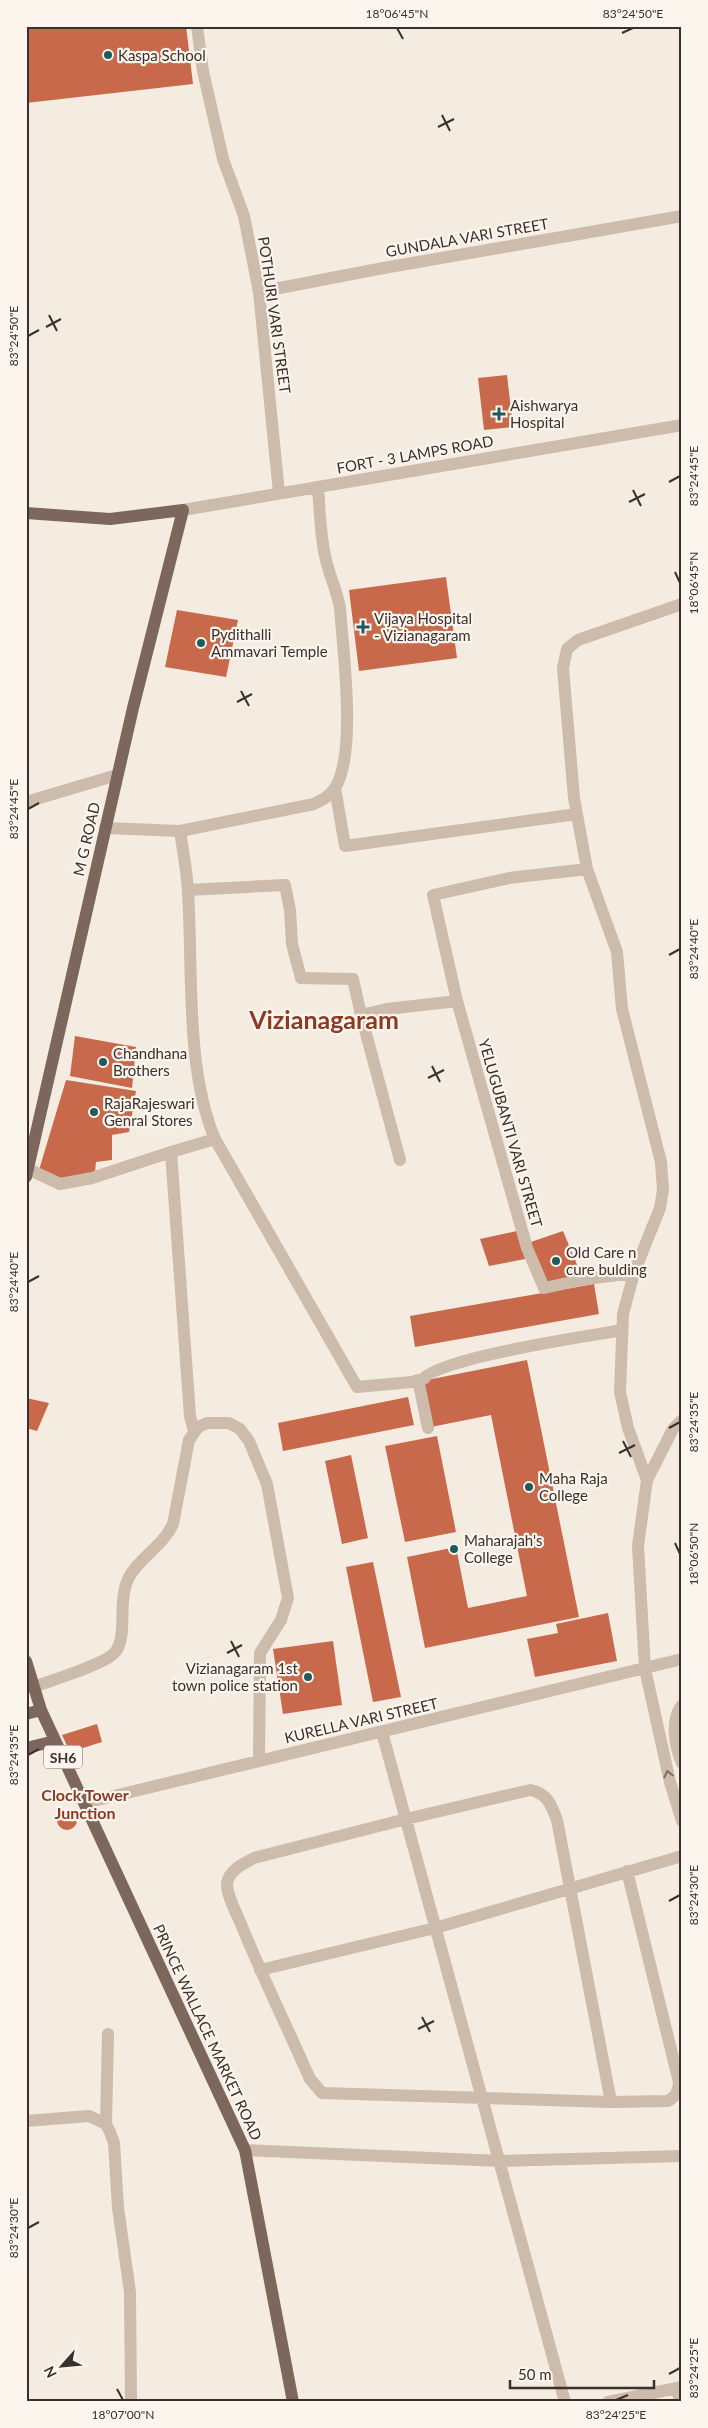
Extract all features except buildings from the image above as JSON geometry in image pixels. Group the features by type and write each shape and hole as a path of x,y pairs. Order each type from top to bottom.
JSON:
{"main road":[{"path":"26,513 110,519 183,510"},
{"name":"M G ROAD","path":"27,1173 117,776 183,510"},
{"path":"26,1661 41,1710 26,1714"},
{"name":"SH6","path":"41,1710 85,1803"},
{"path":"26,1748 56,1741"},
{"name":"PRINCE WALLACE MARKET ROAD","path":"85,1803 246,2150 294,2402"}],"street":[{"name":"POTHURI VARI STREET","path":"197,26 205,80 223,159 244,216 259,292 279,493"},
{"name":"GUNDALA VARI STREET","path":"259,292 378,269 682,216"},
{"name":"FORT - 3 LAMPS ROAD","path":"183,510 682,425"},
{"path":"318,487 323,546 326,562 337,591 340,608 348,732 336,788 345,846 577,814"},
{"path":"647,1480 628,1428 620,1392 622,1330 623,1314 634,1273 660,1208 663,1190 661,1162 622,1009 617,952 587,869 577,814 563,668 568,649 572,644 585,637 682,604"},
{"path":"26,802 117,776"},
{"path":"106,828 180,831 314,804 326,798 336,788"},
{"path":"180,831 188,890 191,993 200,1097 215,1140 357,1386 412,1382 425,1378"},
{"name":"YELUGUBANTI VARI STREET","path":"587,869 509,878 433,895 457,1001 527,1248 544,1288 634,1273"},
{"path":"188,890 285,885 290,910 292,944 301,978 353,979 400,1160"},
{"path":"361,1015 387,1009 457,1001"},
{"path":"27,1173 60,1184 92,1178 171,1152 215,1140"},
{"path":"171,1152 190,1416 194,1431"},
{"path":"428,1428 419,1384 438,1369 500,1351 622,1330"},
{"path":"682,1420 673,1428 647,1480 638,1546 645,1669 670,1782 682,1821"},
{"path":"34,1687 101,1661 112,1655 118,1648 122,1638 124,1593 128,1580 134,1569 169,1534 173,1524 189,1440 198,1427 217,1422 229,1423 240,1429 257,1457 267,1484 288,1598 281,1620 260,1652 259,1761"},
{"name":"KURELLA VARI STREET","path":"85,1803 682,1659"},
{"path":"682,1705 677,1711 675,1747 682,1763"},
{"path":"382,1732 435,1928 484,2098 565,2402"},
{"path":"611,2102 557,1820 548,1798 539,1792 530,1790 406,1819 254,1858 240,1865 230,1875 227,1884 260,1970 310,2079 322,2093 611,2102 668,2100 674,2098 678,2091 679,2082 627,1871"},
{"path":"260,1970 435,1928 570,1887 682,1856"},
{"path":"108,2034 106,2124 114,2143 118,2208 130,2292 131,2402"},
{"path":"26,2121 89,2116 106,2124"},
{"path":"246,2150 501,2161 682,2156"},
{"path":"608,2402 679,2388 681,2402"}],"place":[{"name":"Kaspa School","path":"108,55"},
{"name":"Aishwarya Hospital","path":"499,414"},
{"name":"Vijaya Hospital - Vizianagaram","path":"363,627"},
{"name":"Pydithalli Ammavari Temple","path":"201,643"},
{"name":"Chandhana Brothers","path":"103,1062"},
{"name":"RajaRajeswari Genral Stores","path":"94,1112"},
{"name":"Old Care n cure bulding","path":"556,1261"},
{"name":"Maha Raja College","path":"529,1487"},
{"name":"Maharajah's College","path":"454,1549"},
{"name":"Vizianagaram 1st town police station","path":"308,1677"}],"district":[{"name":"Vizianagaram","path":"324,1019"},
{"name":"Clock Tower Junction","path":"85,1803"}]}
